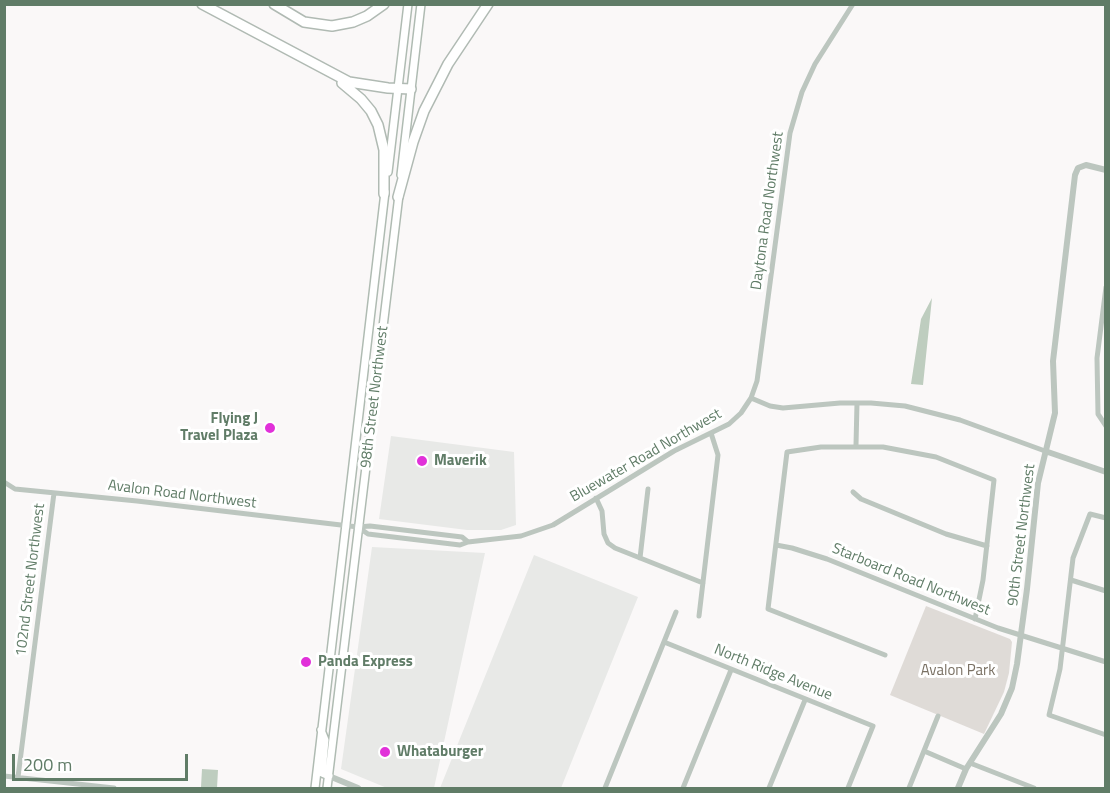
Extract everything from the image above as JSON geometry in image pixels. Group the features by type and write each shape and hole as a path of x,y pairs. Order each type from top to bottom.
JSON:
{"highway":[{"path":"202,4 349,82 411,89"},
{"path":"274,4 304,22 332,26 353,22 367,16 384,4"},
{"path":"398,197 424,111 448,64 488,4"},
{"path":"320,68 350,88 371,111 378,125 384,150 384,194"}],"main road":[{"name":"98th Street Northwest","path":"315,789 344,526 408,4"},
{"name":"98th Street Northwest","path":"327,789 422,4"},
{"path":"321,729 325,740 322,773 329,776"}],"street":[{"name":"Daytona Road Northwest","path":"751,398 757,381 790,133 802,92 815,64 853,4"},
{"name":"90th Street Northwest","path":"958,789 966,769 1001,714 1012,688 1021,635 1038,483 1055,413 1053,361 1075,175 1078,168 1082,166 1092,165 1106,170"},
{"path":"1104,425 1098,414 1106,287"},
{"path":"751,398 770,406 783,408 857,403 905,406 940,414 1106,472"},
{"name":"Bluewater Road Northwest","path":"358,527 368,534 460,545 468,542 521,536 553,525 674,451 729,424 741,413 751,398"},
{"path":"856,446 857,403"},
{"path":"699,616 718,455 711,434"},
{"path":"885,655 768,609 787,452 821,447 883,447 936,457 994,480 987,546 975,619"},
{"name":"Avalon Road Northwest","path":"4,482 15,489 358,527"},
{"path":"640,558 648,489"},
{"path":"853,492 861,499 936,530 987,546"},
{"name":"102nd Street Northwest","path":"18,777 54,493"},
{"path":"596,498 602,512 604,534 608,543 615,548 703,583"},
{"path":"1106,518 1090,514 1073,558 1058,682 1049,715 1106,735"},
{"name":"Starboard Road Northwest","path":"776,545 827,559 975,619 1106,662"},
{"path":"1071,580 1106,591"},
{"path":"605,789 676,612"},
{"name":"North Ridge Avenue","path":"664,642 873,726 848,789"},
{"path":"683,789 731,670"},
{"path":"769,789 806,700"},
{"path":"909,789 938,716"},
{"path":"924,751 966,769"},
{"path":"970,763 1034,789"},
{"path":"4,776 114,789"},
{"path":"329,776 358,789"}],"shaded area":[{"path":"932,298 923,385 911,384 921,319"},
{"name":"Maverik","path":"391,436 514,452 516,525 501,530 467,530 379,519"},
{"path":"372,547 485,553 434,788 387,788 341,769"},
{"path":"534,555 638,597 561,788 440,788"},
{"path":"202,769 218,770 217,788 201,787"}],"green space":[{"name":"Avalon Park","path":"926,606 1010,639 1012,642 1009,673 1004,692 984,734 890,695"}],"place":[{"name":"Flying J Travel Plaza","path":"270,428"},
{"name":"Maverik","path":"422,461"},
{"name":"Panda Express","path":"306,662"},
{"name":"Whataburger","path":"385,752"}]}
